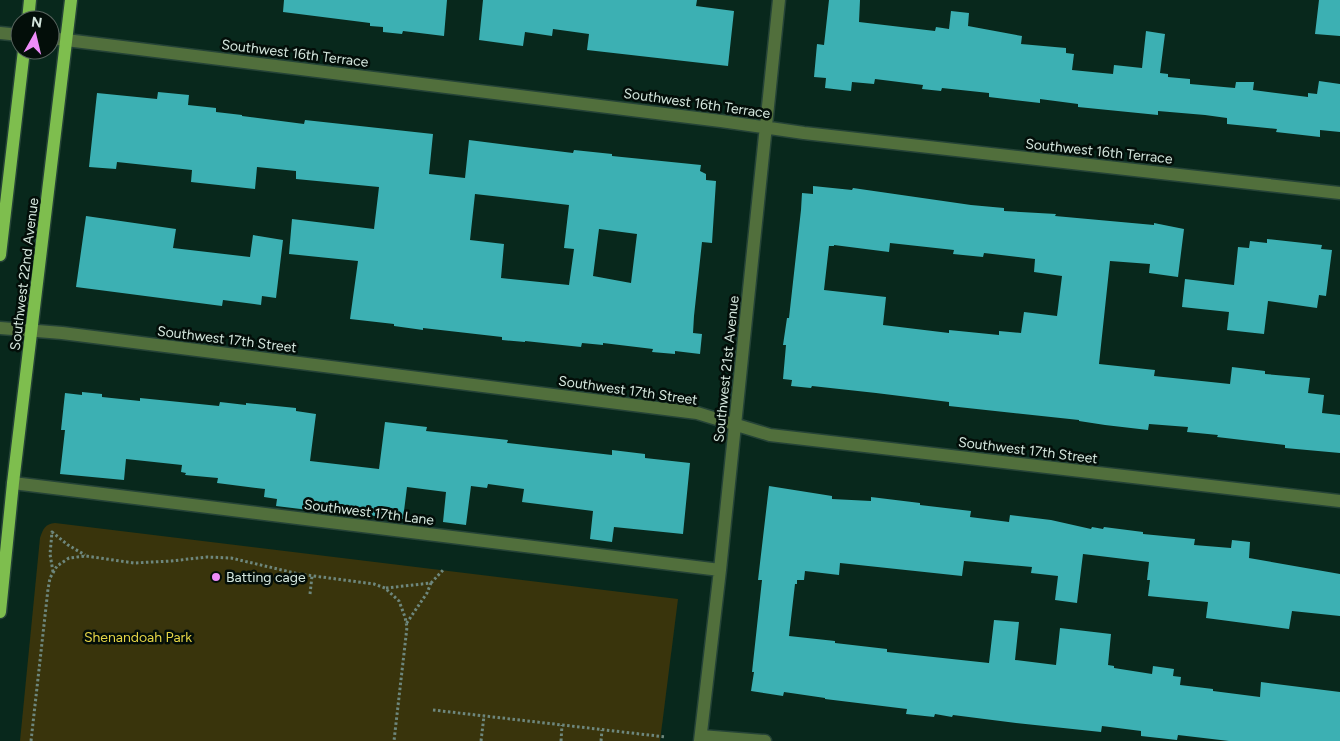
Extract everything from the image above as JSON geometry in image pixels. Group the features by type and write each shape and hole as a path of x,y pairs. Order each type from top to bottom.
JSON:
{"main road":[{"name":"Southwest 22nd Avenue","path":"0,612 13,483 72,0"},
{"name":"Southwest 22nd Avenue","path":"0,255 23,60"}],"street":[{"name":"Southwest 21st Avenue","path":"701,739 779,0"},
{"name":"Southwest 16th Terrace","path":"60,39 804,133 1340,193"},
{"name":"Southwest 17th Street","path":"0,328 697,413 770,435 1340,501"},
{"name":"Southwest 17th Lane","path":"13,483 720,570"},
{"path":"701,739 765,741"}],"path":[{"path":"53,573 50,554 52,532 86,556"},
{"path":"31,741 48,589 57,566 69,558 86,556 134,563 222,557 241,559 276,570 374,584 385,588 399,602 406,624 406,642 394,741"},
{"path":"406,624 427,594 431,583 444,569"},
{"path":"310,594 312,576"},
{"path":"385,588 431,583"},
{"path":"433,710 666,737"},
{"path":"481,741 484,716"},
{"path":"561,741 562,725"},
{"path":"601,741 602,730"}],"green space":[{"name":"Shenandoah Park","path":"55,523 678,599 660,741 20,741 40,538 42,532 49,524"}],"building":[{"path":"284,0 447,0 444,36 403,31 402,34 383,32 383,27 370,26 370,23 283,12"},
{"path":"483,0 697,0 696,6 734,11 728,66 587,50 589,34 553,29 552,36 525,32 523,46 479,40"},
{"path":"829,0 860,0 859,22 935,31 936,27 949,29 951,11 969,13 968,26 1022,36 1021,44 1066,48 1066,53 1074,54 1072,70 1113,74 1114,65 1142,68 1146,31 1165,34 1160,73 1168,74 1168,77 1190,79 1190,84 1235,88 1236,82 1254,82 1253,90 1308,97 1308,93 1317,94 1319,81 1340,84 1340,132 1320,130 1320,137 1276,132 1277,129 1227,124 1227,118 1205,115 1158,111 1158,115 1078,107 1078,104 1040,99 1040,103 989,97 989,93 942,88 941,91 922,89 923,85 875,79 874,84 852,82 851,91 825,88 826,78 814,77 817,44 824,45"},
{"path":"1319,0 1340,0 1340,36 1315,34"},
{"path":"158,92 189,95 188,105 216,108 216,112 304,124 305,120 433,134 429,174 465,178 469,140 573,153 574,150 612,154 612,156 701,165 700,171 706,174 706,180 716,181 712,243 702,242 694,316 693,333 702,334 700,354 675,351 675,354 652,352 653,349 603,343 603,345 582,343 581,347 502,340 502,337 423,328 423,330 394,326 394,324 350,319 358,261 289,254 292,219 374,229 379,187 296,179 296,171 257,167 255,189 191,182 192,170 117,162 116,169 89,167 97,93 157,99","holes":["475,194 569,205 564,248 574,249 569,285 501,278 504,244 470,240","599,229 637,234 631,283 593,276"]},
{"path":"813,186 852,190 853,188 1004,208 1004,211 1056,214 1055,216 1154,225 1154,223 1184,229 1178,277 1149,273 1150,264 1110,261 1099,364 1155,370 1154,376 1230,384 1232,367 1265,371 1265,374 1310,378 1308,393 1324,395 1322,413 1340,415 1340,453 1285,448 1285,445 1187,432 1188,427 1149,424 1148,430 1079,420 949,406 949,402 876,393 812,386 811,388 791,386 792,380 783,379 786,345 783,345 787,318 789,318 802,193 813,194","holes":["890,243 954,250 953,254 983,257 984,253 1035,259 1034,272 1062,276 1057,316 1024,312 1021,333 999,331 999,335 949,330 949,333 883,325 886,297 824,290 829,246 889,252"]},
{"path":"86,216 176,229 173,248 250,257 253,235 283,240 276,298 262,296 261,305 223,300 222,306 76,287"},
{"path":"1267,239 1322,245 1321,249 1332,250 1326,296 1319,295 1317,308 1268,301 1264,334 1227,330 1229,312 1182,307 1185,279 1234,285 1238,247 1249,248 1250,241 1267,243"},
{"path":"82,392 102,394 102,397 140,401 140,398 219,406 220,402 246,405 246,403 296,408 296,411 316,414 310,461 379,469 385,422 427,427 426,431 508,440 507,443 612,455 612,450 645,454 645,458 690,463 683,534 614,527 612,542 590,539 593,511 522,502 524,489 488,484 487,488 471,486 466,525 443,522 446,492 407,487 403,519 366,515 366,517 276,506 277,499 264,497 265,489 217,483 218,478 185,475 186,473 181,472 182,465 126,459 124,480 60,474 65,430 61,430 65,393 82,395"},
{"path":"769,486 832,496 832,499 871,501 871,497 920,503 920,505 971,511 970,517 1009,522 1010,515 1051,520 1091,529 1092,527 1103,529 1104,527 1143,532 1143,534 1195,539 1194,545 1231,548 1232,540 1250,542 1249,558 1340,574 1340,616 1292,611 1289,629 1206,618 1208,602 1148,596 1150,580 1147,580 1149,562 1083,554 1077,603 1055,600 1058,576 1031,573 1032,567 964,561 962,576 840,563 839,575 805,571 804,580 797,580 789,636 887,649 887,652 989,663 994,620 1019,622 1015,660 1056,665 1060,628 1111,634 1108,665 1114,666 1114,668 1152,674 1153,666 1174,669 1173,676 1181,677 1180,685 1260,697 1261,682 1340,692 1340,741 1229,741 1178,735 1177,740 1141,736 1141,731 1102,726 1101,732 953,715 952,717 935,714 934,717 906,714 907,709 784,692 783,696 751,691 762,580 758,580"}],"place":[{"name":"Batting cage","path":"216,577"}]}
